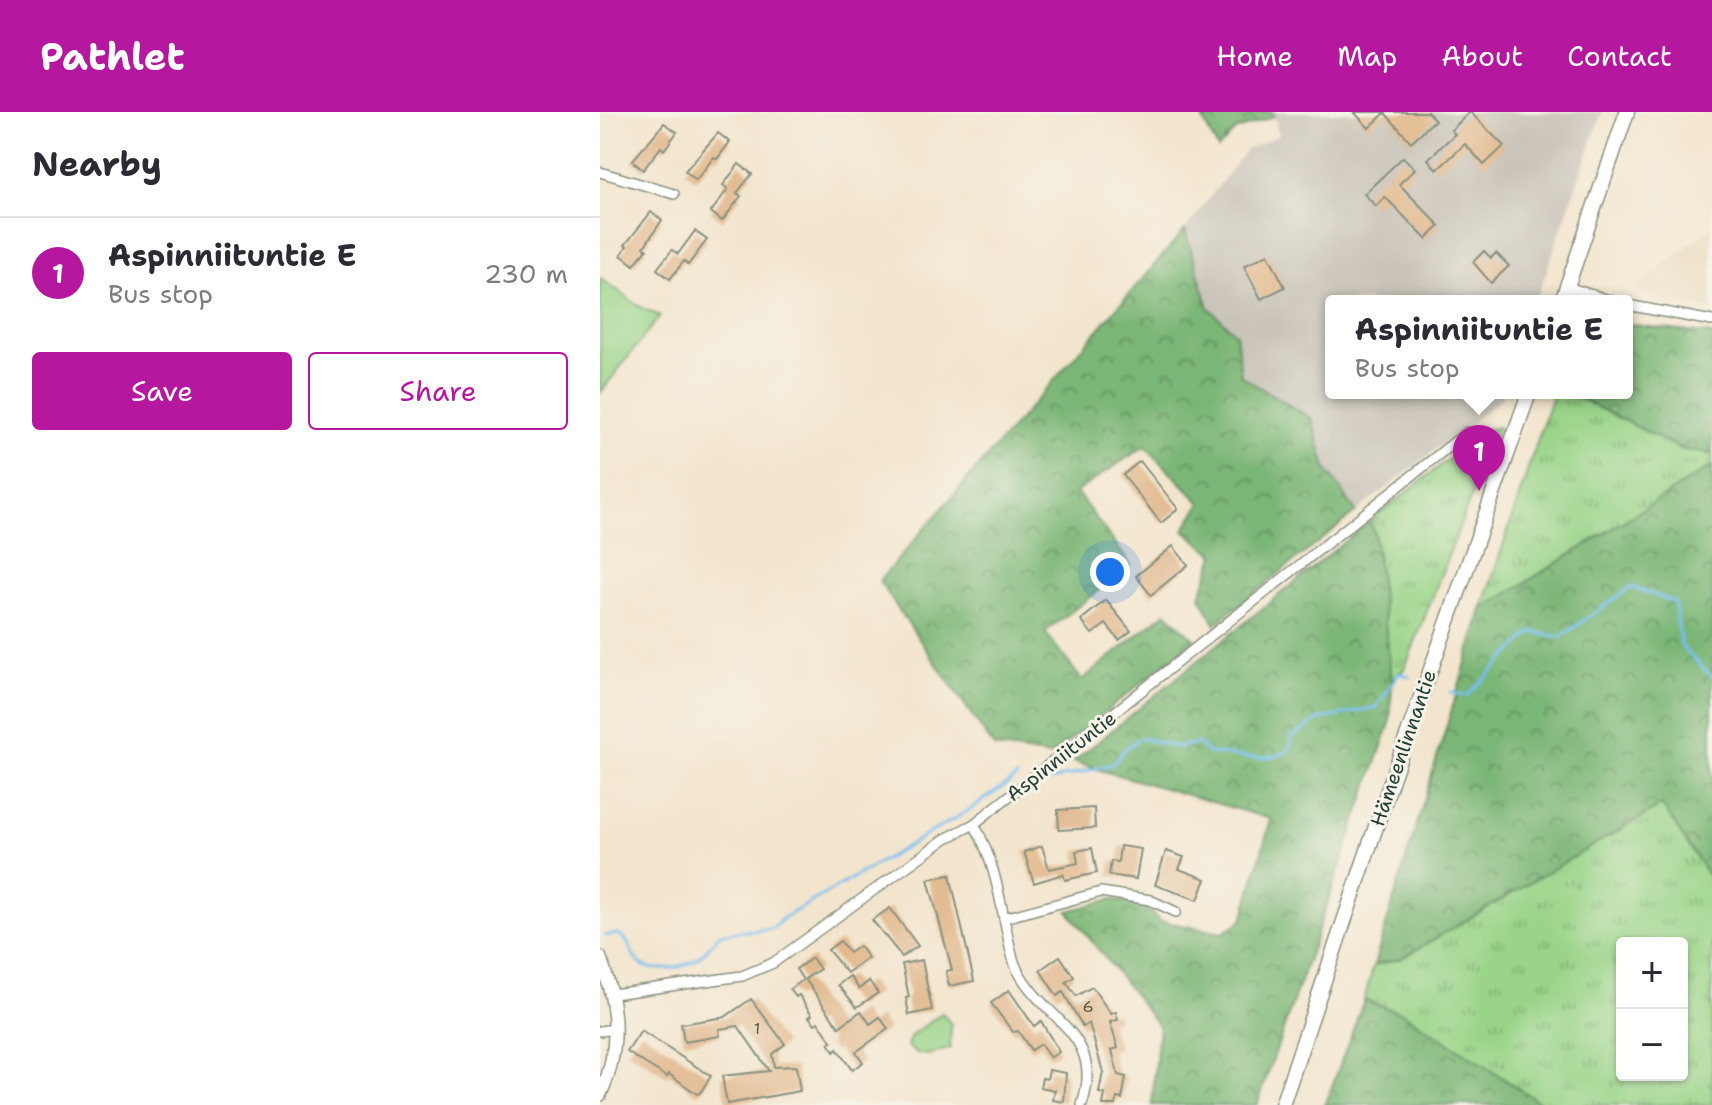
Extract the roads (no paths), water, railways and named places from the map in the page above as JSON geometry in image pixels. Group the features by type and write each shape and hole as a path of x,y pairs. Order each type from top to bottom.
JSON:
{"main road":[{"path":"1564,294 1627,112"},
{"name":"Hämeenlinnantie","path":"1282,1105 1393,776 1527,399"}],"street":[{"path":"600,172 674,194"},
{"path":"1633,306 1712,321"},
{"name":"Aspinniituntie","path":"613,994 742,976 773,963 945,839 974,824 1467,432"},
{"path":"974,824 992,862 1017,969 1034,994 1080,1044 1088,1070 1082,1105"},
{"path":"1004,918 1101,892 1150,900 1176,912"},
{"path":"600,957 613,994 615,1029 613,1061 600,1095"},
{"path":"600,1031 615,1029"}],"waterway":[{"path":"1451,692 1467,696 1532,632 1561,637 1631,587 1674,602 1681,646 1712,677"},
{"path":"1048,781 1113,764 1125,749 1140,738 1178,747 1198,743 1208,753 1271,757 1289,750 1292,737 1318,720 1377,707 1399,673 1409,676"},
{"path":"606,936 618,934 627,942 635,958 648,967 666,969 685,965 702,955 720,934 773,928 782,919 971,809 1017,777"}],"place":[{"name":"Aspinniituntie E","path":"1479,491"}]}
